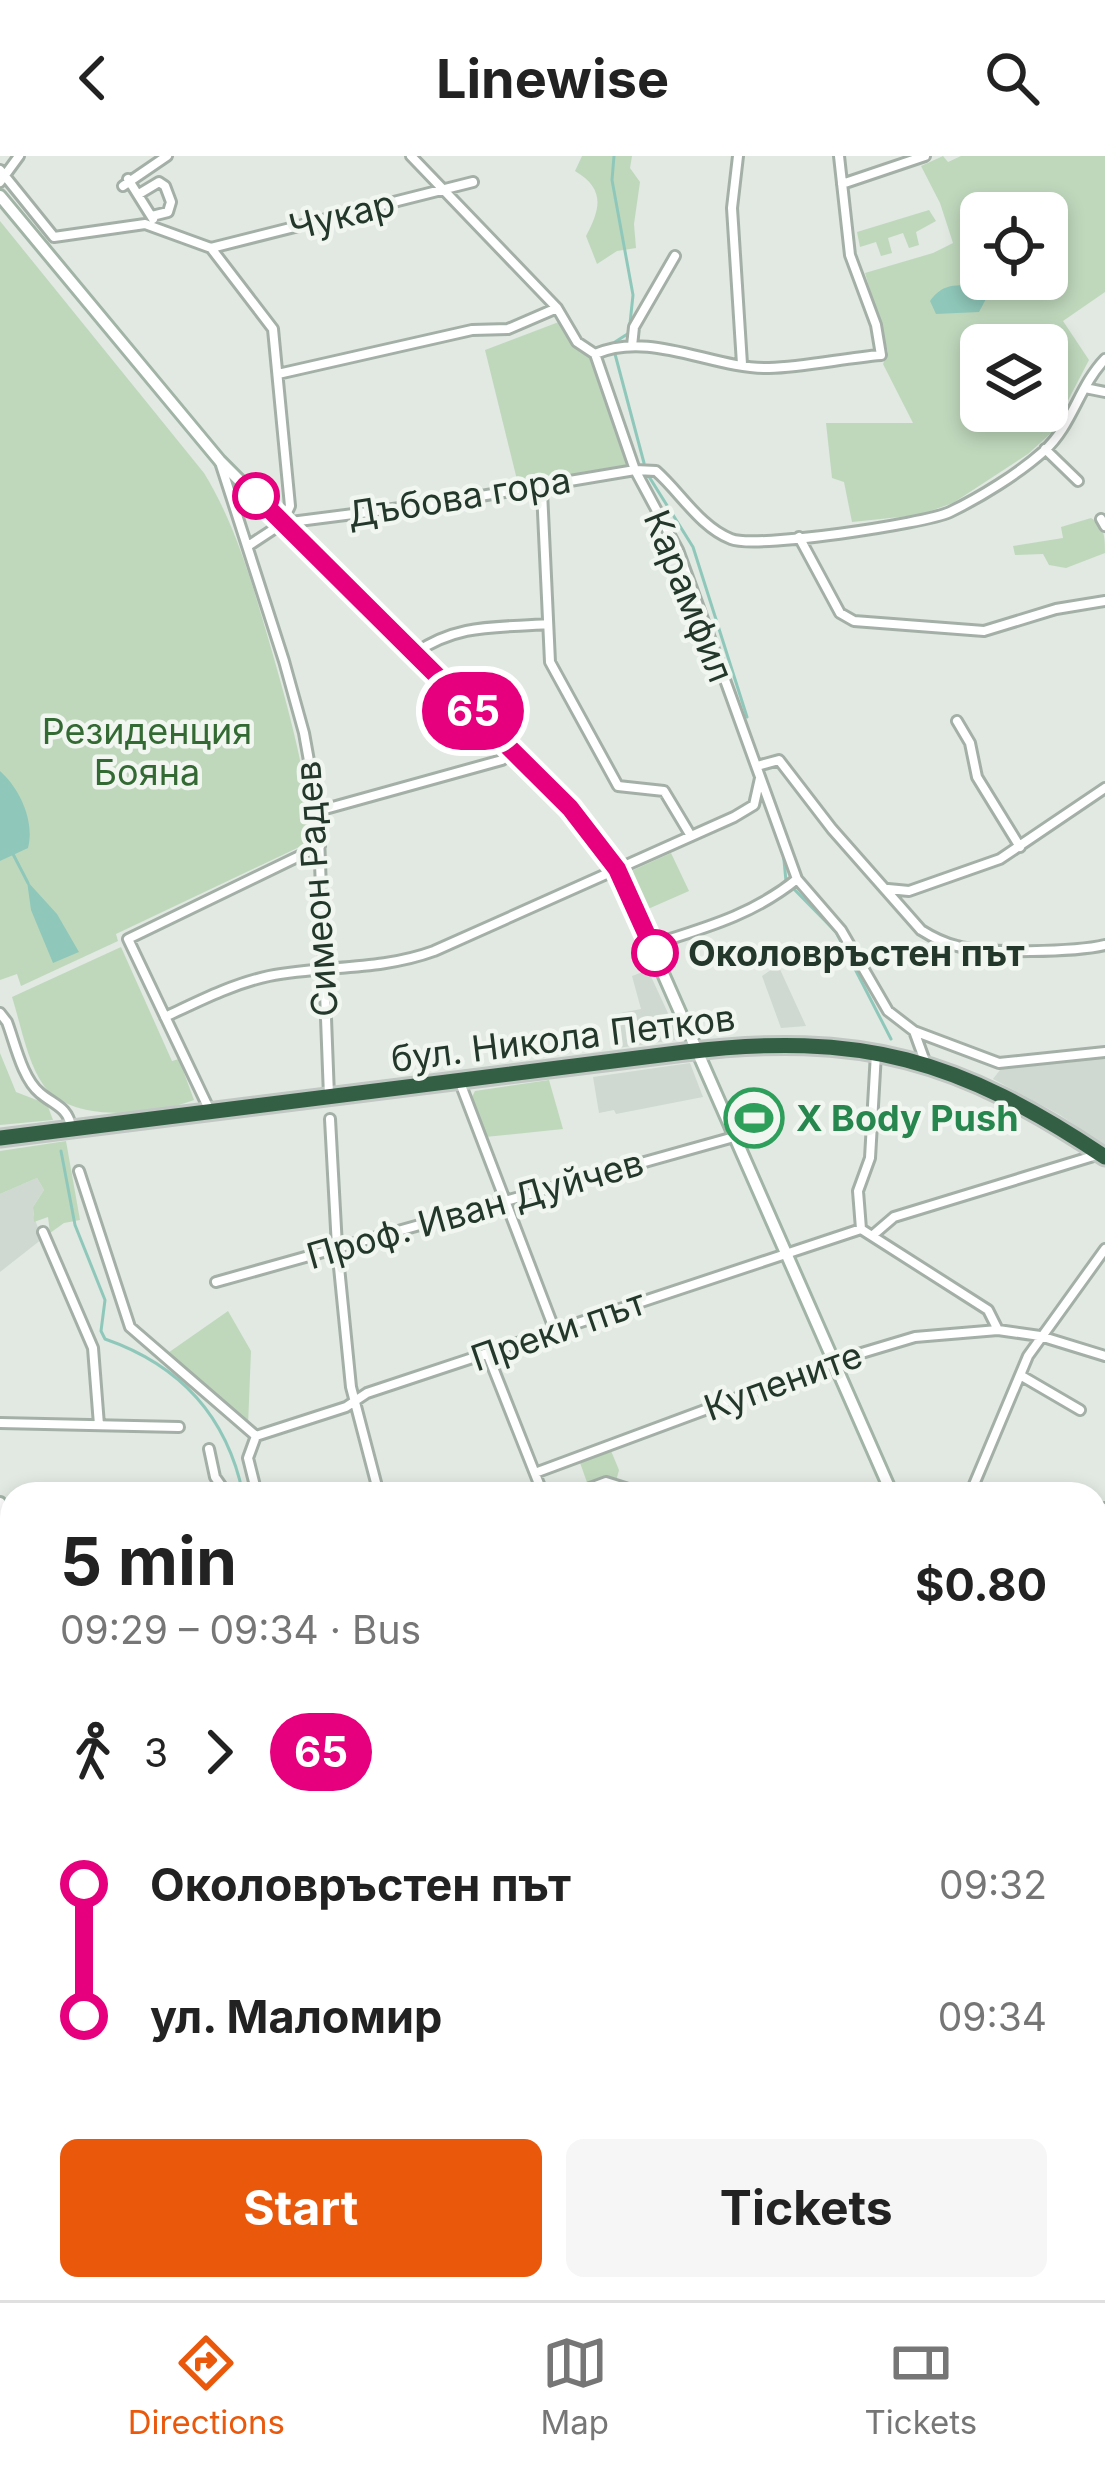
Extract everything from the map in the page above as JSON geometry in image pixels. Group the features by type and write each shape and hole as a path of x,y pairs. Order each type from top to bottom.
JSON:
{"highway":[{"name":"бул. Никола Петков","path":"2,1138 697,1050 790,1044 876,1053 978,1082 1103,1156"}],"main road":[{"path":"0,196 220,461 570,808 617,869 885,1482"}],"street":[{"path":"19,156 2,176 54,237 154,221 168,212 171,202 165,186 153,184 139,194"},
{"path":"166,156 126,182 154,221 211,248 273,329 290,506 283,523 248,546"},
{"name":"Карамфил","path":"411,156 557,308 578,342 595,354 635,470 678,550 796,879 841,930 888,1011 914,1031 926,1064"},
{"path":"738,156 732,208 742,364"},
{"path":"595,354 632,346 766,368 881,355 876,325 850,255 839,156"},
{"path":"842,184 925,156"},
{"name":"Чукар","path":"211,248 473,182"},
{"path":"632,346 634,327 675,256"},
{"path":"278,374 472,330 508,329 557,308"},
{"path":"635,470 656,470 702,520 734,541 921,520 948,513 1046,449 1105,359"},
{"path":"1085,388 1105,392"},
{"path":"1046,449 1078,481"},
{"name":"Симеон Радев","path":"220,461 304,733 318,811 329,1096"},
{"name":"Дъбова гора","path":"283,523 635,470"},
{"path":"538,485 542,490 550,662 618,786 664,791 691,836"},
{"path":"799,537 835,606 854,621 984,631 1056,609 1105,601"},
{"path":"415,653 441,635 548,624"},
{"path":"957,722 968,737 976,777 1020,847"},
{"path":"318,811 502,760 513,752"},
{"path":"754,805 759,771 779,760 921,930 962,948 1056,950 1105,945"},
{"path":"887,889 909,891 1000,859 1105,788"},
{"path":"166,1017 242,983 275,975 410,960 769,797"},
{"path":"211,1112 128,939 320,845"},
{"path":"651,945 736,918 796,879"},
{"path":"2,1020 32,1085 70,1116 72,1129"},
{"path":"914,1031 999,1063 1105,1052"},
{"path":"876,1053 870,1158 858,1190 861,1229 988,1310 998,1330"},
{"path":"459,1080 555,1331"},
{"path":"330,1119 337,1247 356,1400 376,1482"},
{"name":"Проф. Иван Дуйчев","path":"216,1282 734,1137"},
{"path":"872,1235 894,1217 1103,1156"},
{"path":"79,1171 130,1327 256,1436 248,1458 254,1482"},
{"name":"Преки път","path":"256,1436 861,1229"},
{"path":"43,1232 93,1348 99,1425"},
{"path":"975,1482 1040,1336 1105,1250"},
{"name":"Купените","path":"535,1473 915,1337 998,1330 1040,1336 1105,1356"},
{"path":"488,1354 538,1482"},
{"path":"1020,1375 1080,1410"},
{"path":"0,1423 179,1427"},
{"path":"209,1449 218,1482"}],"shaded area":[{"path":"951,286 960,286 960,300 985,300 979,312 936,314 930,301"},
{"path":"0,771 24,806 30,838 28,848 0,861"},
{"path":"27,881 57,914 79,952 53,963 31,910"},
{"path":"778,965 806,1026 781,1028 762,976"},
{"path":"648,970 680,1039 618,1048 615,1014 641,1009 632,976"},
{"path":"1105,1056 1105,1146 993,1079 1003,1066"},
{"path":"690,1063 703,1097 599,1113 593,1077"},
{"path":"37,1178 44,1190 33,1214 42,1239 0,1272 0,1194"}],"green space":[{"path":"582,156 632,156 630,168 640,182 636,248 617,251 597,264 586,236 595,217 596,192 575,171"},
{"path":"943,156 948,162 961,156 1105,156 1105,292 1065,324 960,324 960,432 1051,433 1028,454 953,503 919,515 852,522 844,482 832,478 826,423 913,423 883,364 888,352 865,273 953,243 921,166"},
{"path":"929,210 936,221 916,232 919,245 909,248 903,233 888,238 892,253 881,256 876,242 860,247 857,232"},
{"name":"Резиденция Бояна","path":"0,221 204,473 216,494 243,558 278,672 302,768 312,841 116,934 118,941 21,986 17,974 0,980"},
{"path":"564,320 578,342 595,354 635,470 519,488 485,350"},
{"path":"1068,328 1089,360 1068,400"},
{"path":"1091,518 1102,528 1105,553 1066,568 1049,565 1043,554 1015,555 1013,546 1063,538 1061,527"},
{"path":"671,853 689,891 648,909 631,871"},
{"path":"121,947 172,1061 179,1059 194,1100 137,1112 94,1111 57,1098 38,1076 12,997"},
{"path":"0,1053 16,1092 47,1104 53,1120 0,1125"},
{"path":"549,1080 563,1129 485,1137 471,1099 475,1091"},
{"path":"66,1141 80,1220 64,1223 50,1233 48,1217 34,1222 33,1207 44,1190 37,1178 0,1194 0,1151"},
{"path":"228,1311 251,1351 248,1425 165,1355"},
{"path":"609,1446 619,1470 616,1482 587,1482 578,1457"}],"waterway":[{"path":"614,156 612,180 633,295 629,333 615,342 615,354 644,463"},
{"path":"648,475 693,547 747,717"},
{"path":"767,809 777,836"},
{"path":"783,850 786,881 836,932 891,1039"},
{"path":"13,854 28,883"},
{"path":"61,1151 75,1225 105,1300 101,1331 105,1339 156,1363 196,1397 225,1441 240,1482"}],"bus line":[{"name":"65","path":"256,496 570,808 617,869 655,953"}],"place":[{"name":"Околовръстен път","path":"655,953"},
{"name":"X Body Push","path":"754,1118"}]}
